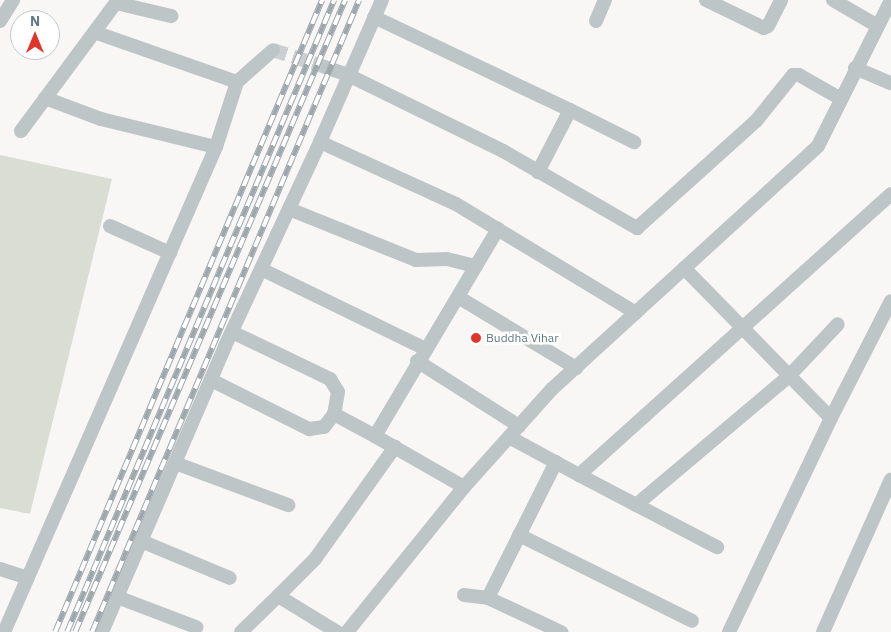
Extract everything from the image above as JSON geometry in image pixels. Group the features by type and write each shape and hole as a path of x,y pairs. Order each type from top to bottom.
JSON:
{"street":[{"path":"1,18 13,0"},
{"path":"102,632 210,380 320,142 382,0"},
{"path":"596,21 605,0"},
{"path":"706,0 764,28 768,26 781,0"},
{"path":"833,0 876,25"},
{"path":"347,632 464,487 519,426 576,368 818,146 876,25 891,0"},
{"path":"21,131 117,1 171,16"},
{"path":"374,16 634,142"},
{"path":"94,32 236,82"},
{"path":"4,632 216,146 236,82 274,50"},
{"path":"325,67 348,75 538,172 637,228 756,121 792,75 799,75 841,99"},
{"path":"855,68 891,83"},
{"path":"45,98 101,119 216,146"},
{"path":"538,172 570,110"},
{"path":"320,142 456,204 636,313"},
{"path":"579,474 744,328 891,194"},
{"path":"289,209 416,260 447,260 476,266"},
{"path":"110,226 170,253"},
{"path":"375,436 417,361 498,229"},
{"path":"684,268 783,365 789,376 831,418"},
{"path":"261,269 426,349"},
{"path":"458,297 576,368"},
{"path":"729,632 831,418 891,301"},
{"path":"636,505 789,376 838,324"},
{"path":"210,380 310,429 324,427 334,414 338,392 330,379 232,332"},
{"path":"417,361 519,426"},
{"path":"334,414 464,487"},
{"path":"509,437 718,547"},
{"path":"241,632 315,559 395,447"},
{"path":"488,598 556,462"},
{"path":"175,464 288,505"},
{"path":"823,632 891,479"},
{"path":"519,535 692,621"},
{"path":"141,541 230,578"},
{"path":"0,569 28,578"},
{"path":"278,596 337,632"},
{"path":"464,596 488,598 561,632"},
{"path":"117,597 196,627"}],"shaded area":[{"path":"0,155 112,179 30,514 0,508"}],"tunnel":[{"path":"273,50 325,67"}],"railway":[{"path":"55,632 322,0"},
{"path":"67,632 334,0"},
{"path":"75,632 345,0"},
{"path":"92,632 359,0"}],"place":[{"name":"Buddha Vihar","path":"476,338"}]}
